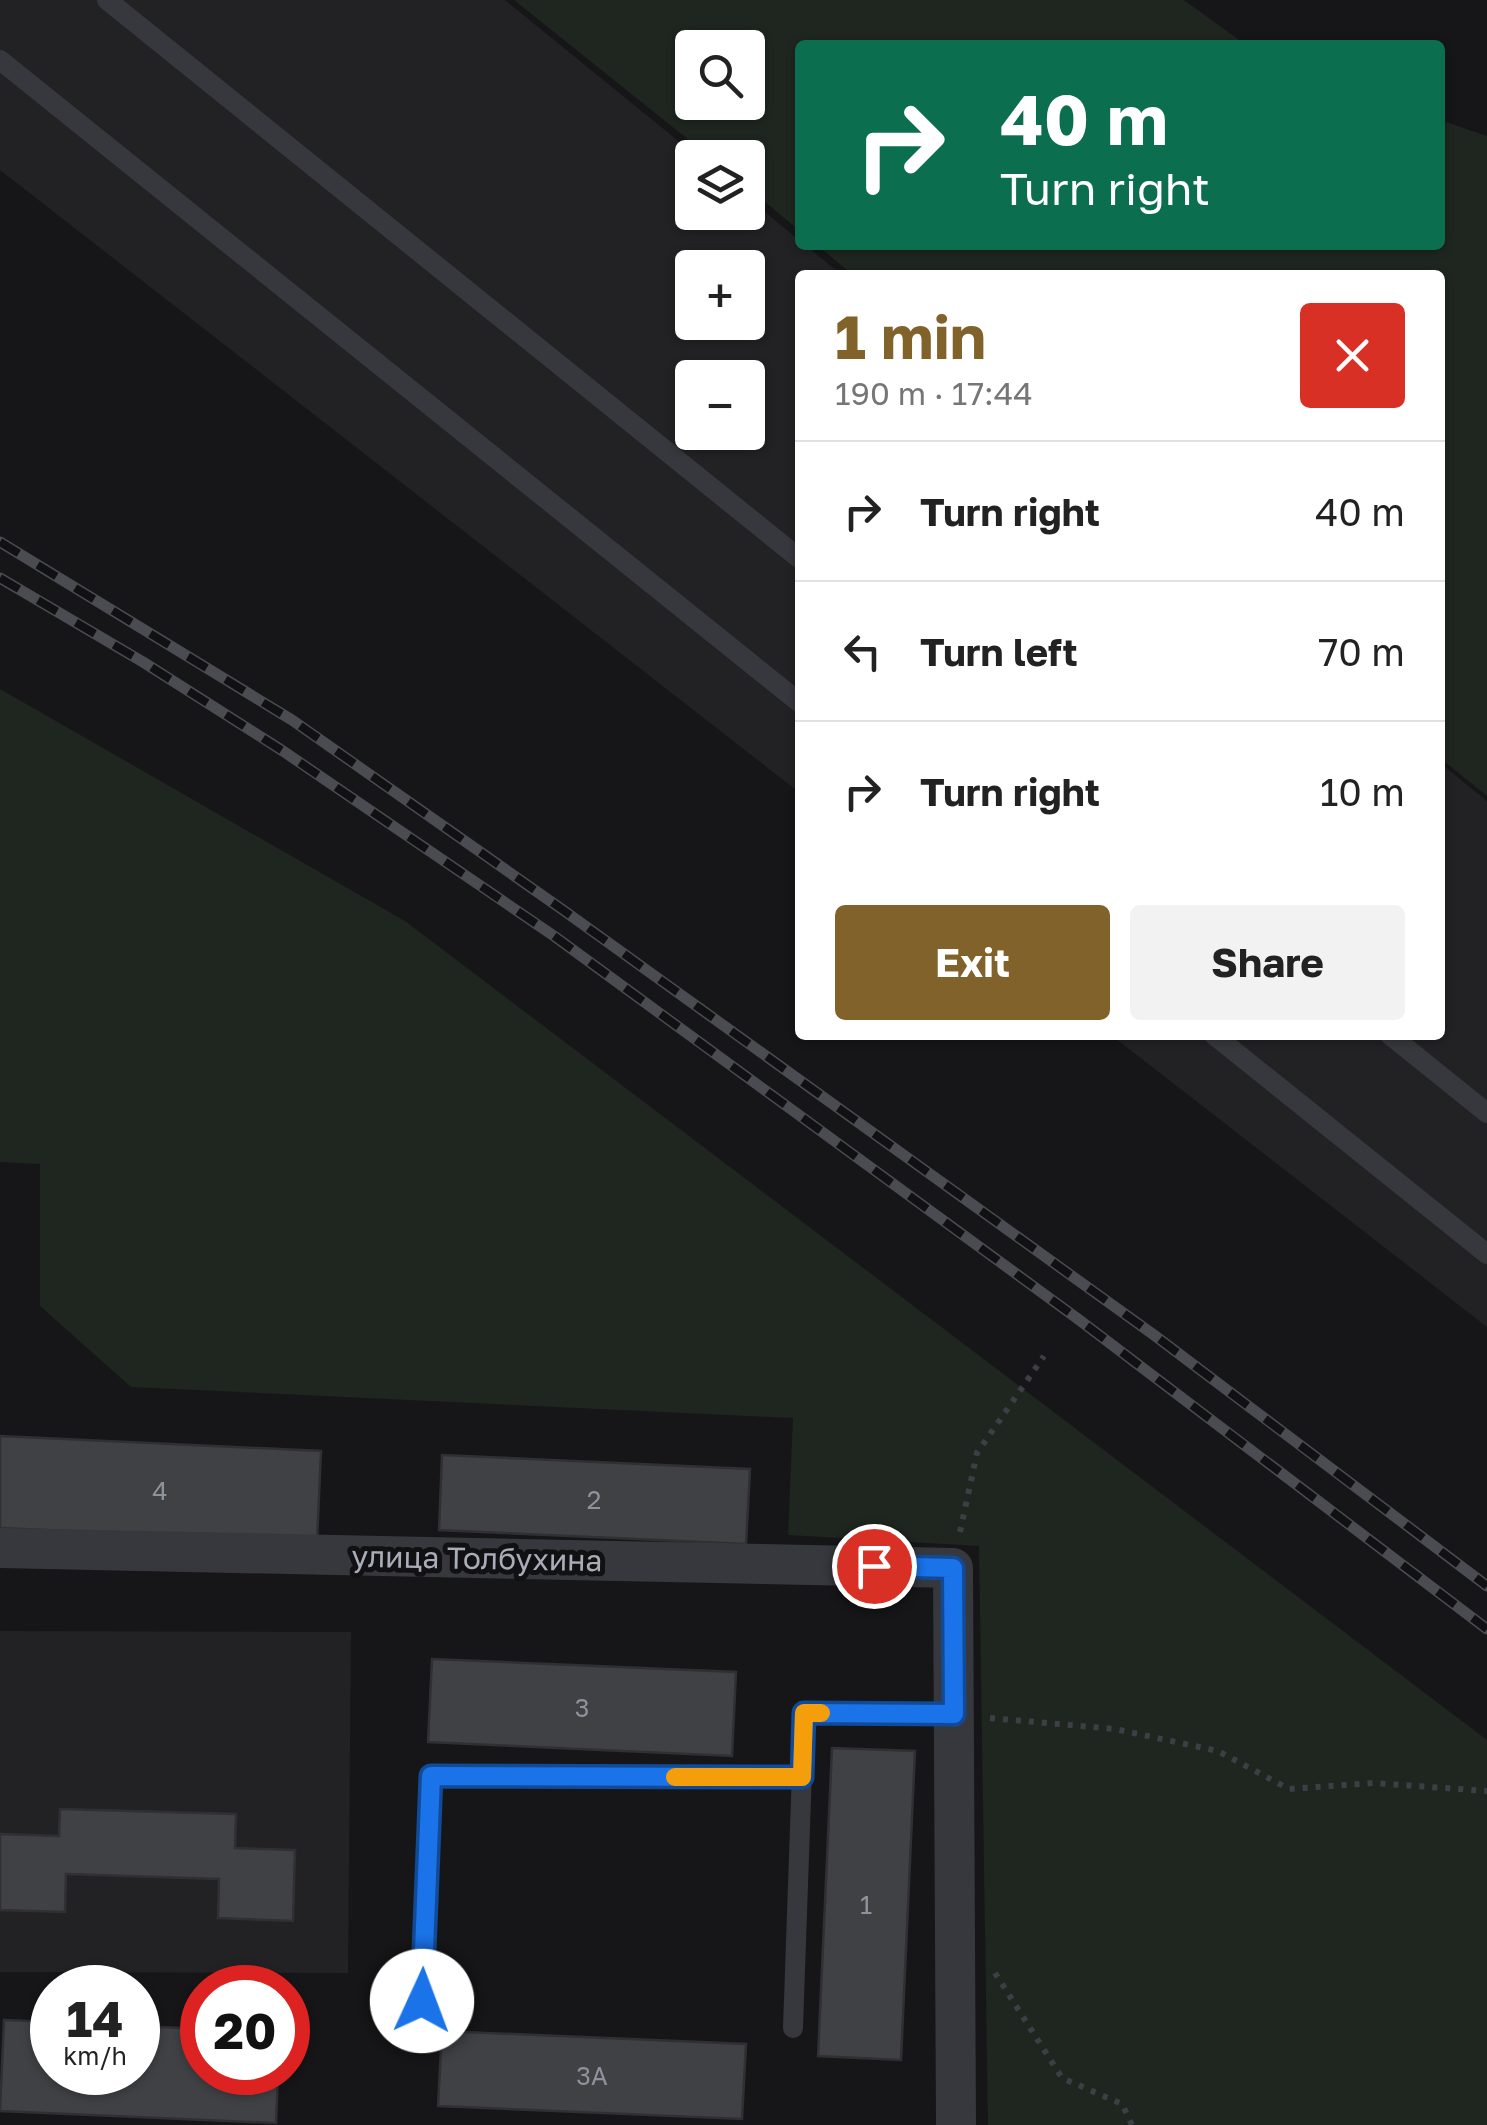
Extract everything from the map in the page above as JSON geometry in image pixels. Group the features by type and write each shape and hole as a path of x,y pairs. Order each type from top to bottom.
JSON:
{"street":[{"name":"улица Толбухина","path":"0,1548 953,1568"},
{"path":"953,1568 956,2125"}],"lane":[{"path":"107,0 795,555"},
{"path":"0,60 795,698"},
{"path":"1220,1040 1487,1254"},
{"path":"1396,1040 1487,1114"},
{"path":"793,2028 804,1713 954,1714"},
{"path":"422,2001 431,1776 802,1777"}],"path":[{"path":"953,1568 977,1453 1044,1356"},
{"path":"954,1714 1116,1728 1218,1750 1289,1790 1373,1784 1487,1791"},
{"path":"987,1960 1062,2078 1122,2104 1132,2125"}],"shaded area":[{"path":"0,0 505,0 677,140 675,230 765,230 765,212 795,237 795,250 811,250 836,270 795,270 795,789 0,170"},
{"path":"514,0 1184,0 1239,40 795,40 795,227 765,202 765,140 689,140"},
{"path":"1445,122 1487,136 1487,796 1445,762 1445,270 847,270 823,250 1445,250"},
{"path":"0,689 405,921 1487,1740 1487,2125 988,2125 979,1546 788,1535 793,1418 131,1387 40,1306 40,1164 0,1162"},
{"path":"1445,767 1487,801 1487,1327 1117,1040 1445,1040"},
{"path":"0,1631 351,1632 348,1973 310,1973 310,1965 180,1965 180,1973 160,1972 160,1965 30,1965 30,1972 0,1972"}],"building":[{"path":"0,1436 321,1451 317,1542 0,1528"},
{"path":"442,1455 750,1469 746,1544 439,1530"},
{"path":"432,1659 736,1672 732,1756 428,1742"},
{"path":"832,1748 915,1751 901,2060 818,2056"},
{"path":"60,1809 236,1814 235,1848 295,1850 293,1921 218,1918 219,1879 66,1874 65,1912 0,1910 0,1834 59,1836"},
{"path":"4,2020 30,2021 30,2095 160,2095 160,2027 180,2028 180,2095 277,2095 276,2123 0,2111"},
{"path":"442,2031 746,2044 742,2119 438,2106"}],"railway":[{"path":"0,542 292,720 563,910 1154,1335 1487,1586"},
{"path":"0,578 283,751 554,936 1078,1319 1487,1629"}],"slow traffic":[{"path":"675,1777 802,1777 804,1713 821,1713"}],"route":[{"path":"422,2001 431,1776 802,1777 804,1713 954,1714 953,1568 874,1566"}]}
